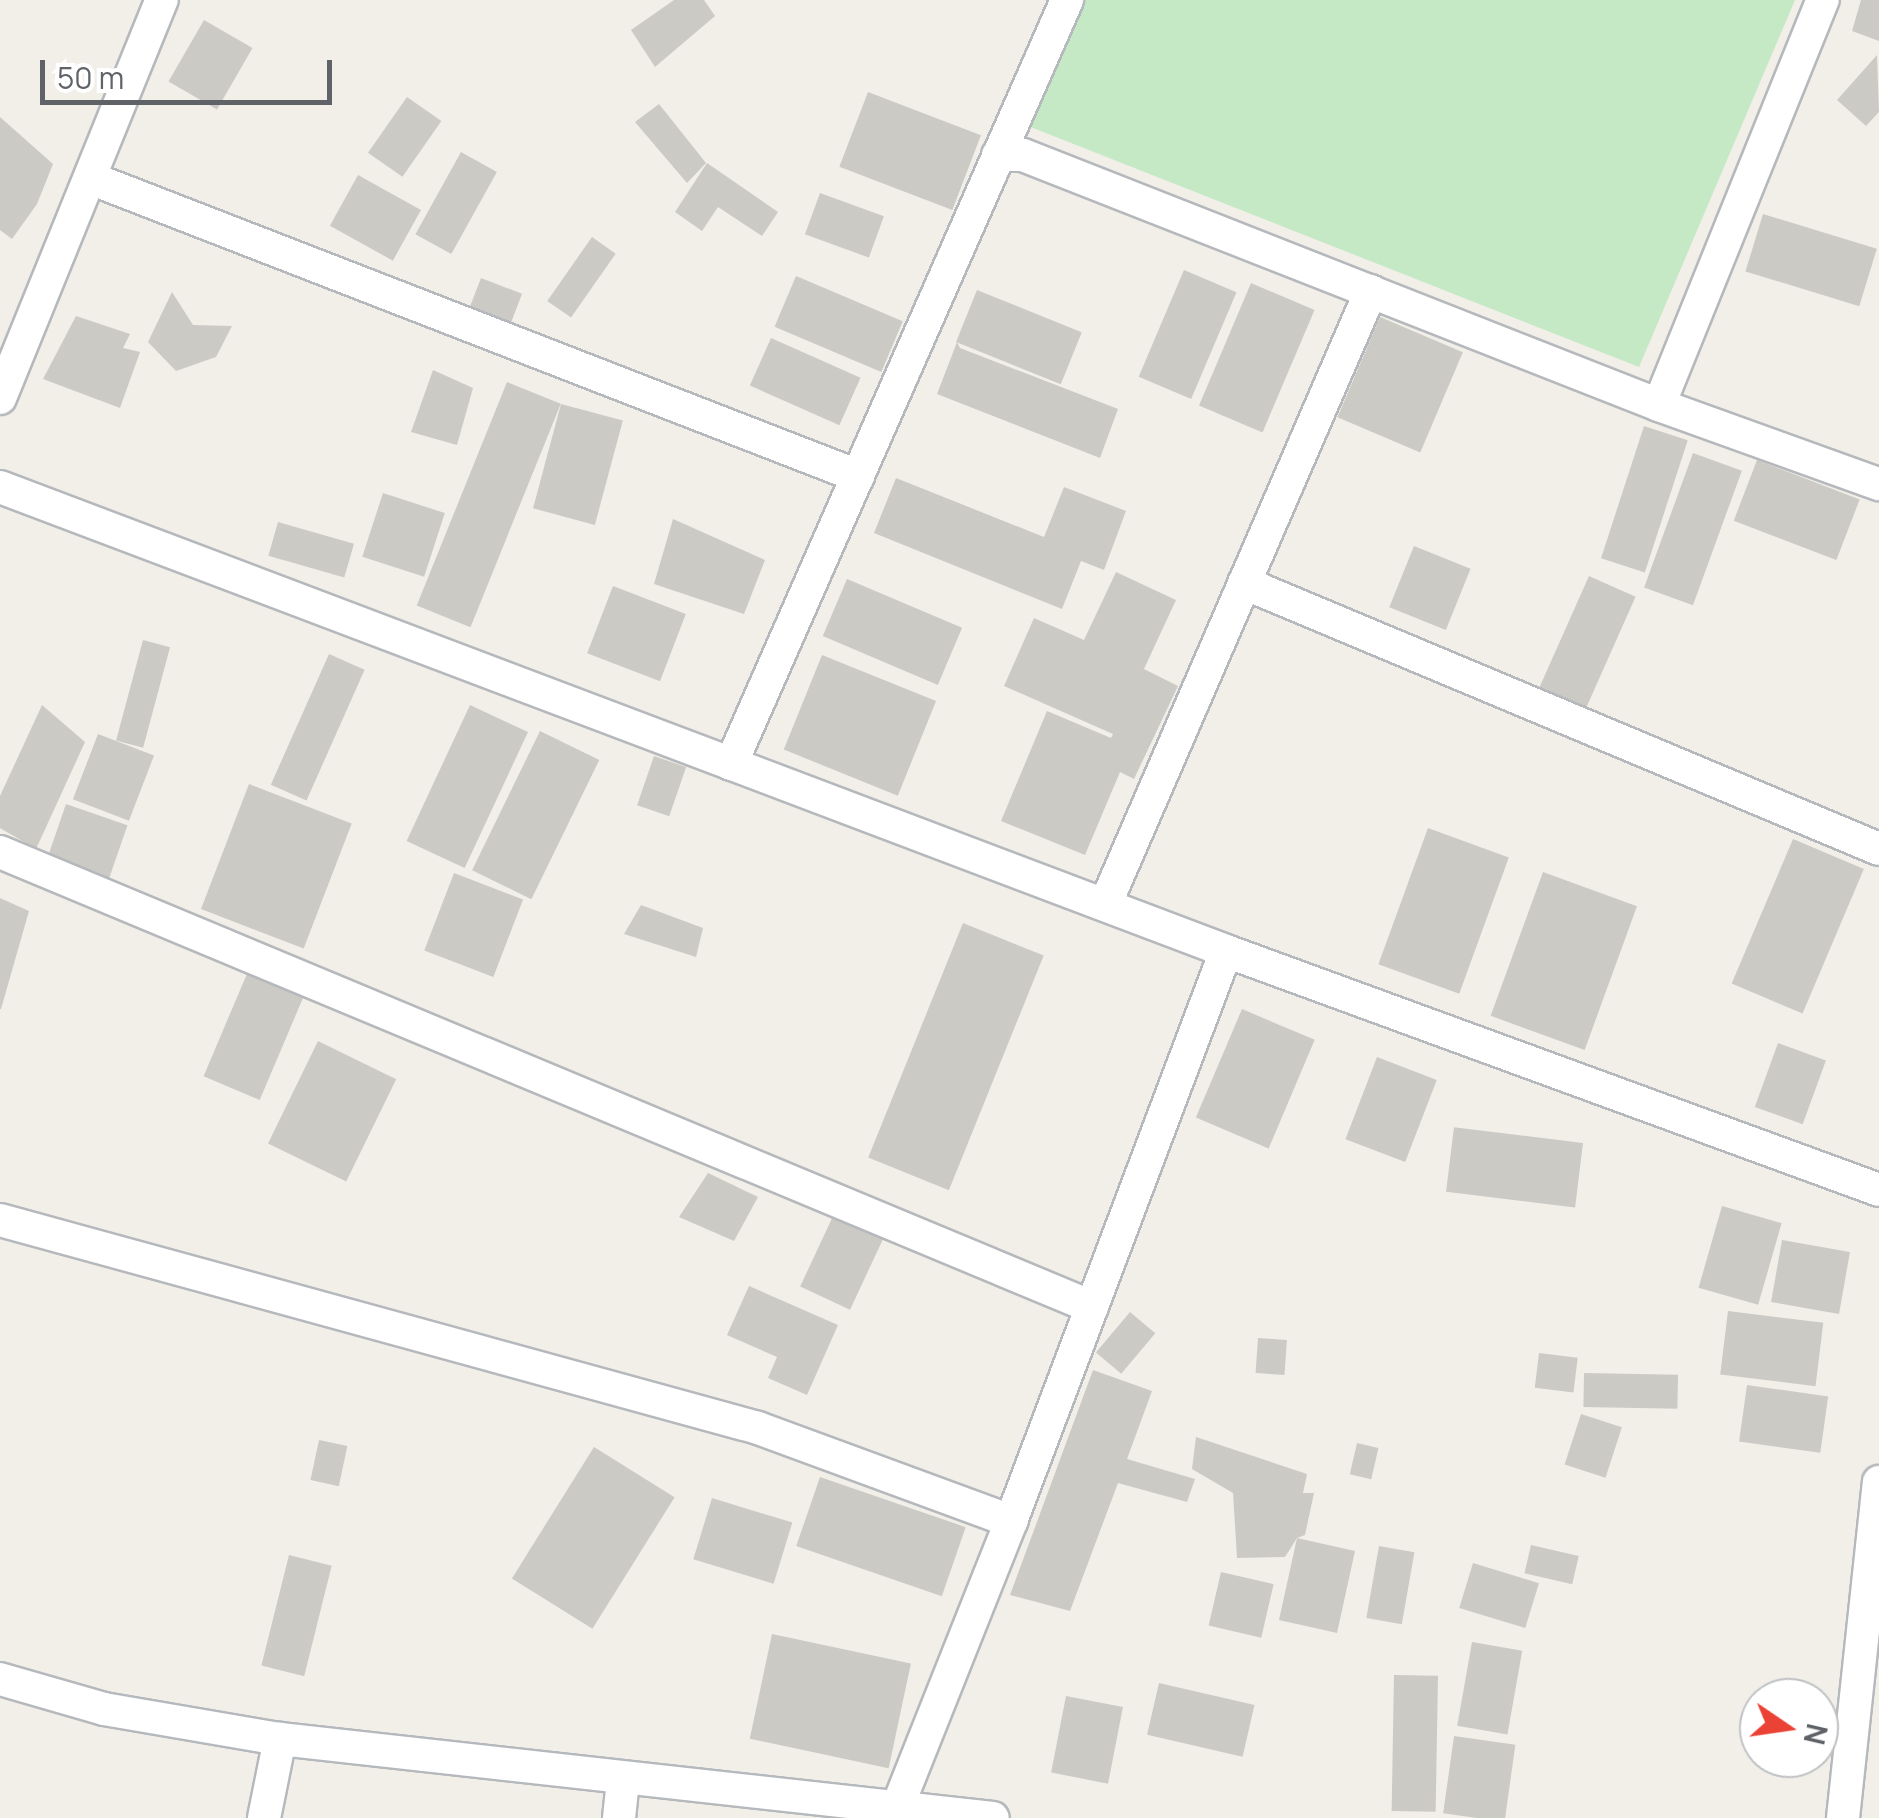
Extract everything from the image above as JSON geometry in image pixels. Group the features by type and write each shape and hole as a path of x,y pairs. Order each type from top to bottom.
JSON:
{"street":[{"path":"0,398 162,0"},
{"path":"731,764 1067,0"},
{"path":"1659,404 1823,0"},
{"path":"998,155 1023,155 1659,404 1879,484"},
{"path":"90,178 858,476"},
{"path":"1104,905 1371,290"},
{"path":"0,488 1226,951 1879,1190"},
{"path":"1244,583 1879,849"},
{"path":"0,852 1092,1307"},
{"path":"894,1813 1011,1521 1226,951"},
{"path":"0,1220 758,1428 1011,1521"},
{"path":"1843,1818 1879,1482"},
{"path":"0,1679 104,1708 280,1739 894,1813 993,1818"},
{"path":"264,1818 280,1739"},
{"path":"619,1818 623,1779"}],"green space":[{"path":"1083,0 1795,0 1639,367 1028,126"}],"building":[{"path":"674,0 704,0 715,16 655,67 631,30"},
{"path":"1861,0 1879,0 1879,41 1852,31"},
{"path":"204,20 252,48 217,109 168,81"},
{"path":"1877,55 1879,112 1866,126 1837,100"},
{"path":"868,92 981,135 952,210 839,167"},
{"path":"407,97 441,121 402,177 368,153"},
{"path":"659,104 706,163 687,183 635,122"},
{"path":"0,117 53,164 37,204 12,239 0,230"},
{"path":"461,152 497,172 451,254 415,234"},
{"path":"707,163 778,212 762,236 718,207 702,231 675,212"},
{"path":"358,175 421,210 393,261 330,226"},
{"path":"820,193 884,216 869,258 805,234"},
{"path":"1763,214 1877,249 1859,306 1745,271"},
{"path":"592,237 616,254 571,318 547,301"},
{"path":"1184,270 1236,292 1191,399 1139,377"},
{"path":"796,276 903,321 881,372 775,327"},
{"path":"481,278 522,294 509,328 468,313"},
{"path":"1251,283 1315,310 1263,432 1199,405"},
{"path":"977,290 1082,332 1061,384 956,342"},
{"path":"172,292 193,325 232,326 216,357 176,371 148,342"},
{"path":"76,316 130,334 123,348 140,352 120,408 43,379"},
{"path":"1380,317 1463,352 1420,453 1337,417"},
{"path":"771,338 861,378 839,425 750,386"},
{"path":"957,342 960,348 1118,409 1100,458 937,394"},
{"path":"433,370 473,388 457,445 411,432"},
{"path":"507,382 561,404 470,627 417,605"},
{"path":"561,404 623,421 595,525 533,508"},
{"path":"1644,426 1688,440 1645,572 1601,558"},
{"path":"1693,453 1742,471 1693,605 1644,587"},
{"path":"1757,460 1860,499 1836,560 1734,521"},
{"path":"896,478 1044,537 1064,487 1126,511 1104,570 1081,561 1062,609 874,533"},
{"path":"383,493 445,513 424,577 362,557"},
{"path":"673,519 765,560 744,614 654,584"},
{"path":"278,522 354,544 344,577 268,556"},
{"path":"1414,546 1471,569 1446,630 1389,607"},
{"path":"1116,572 1176,600 1144,669 1178,686 1134,779 1120,772 1085,855 1001,821 1047,711 1111,738 1113,734 1004,686 1034,618 1084,640"},
{"path":"1589,576 1636,597 1586,708 1539,687"},
{"path":"847,579 962,628 938,685 823,636"},
{"path":"613,586 686,614 660,681 587,653"},
{"path":"143,640 170,647 143,748 116,740"},
{"path":"329,654 365,670 306,800 271,785"},
{"path":"822,655 936,701 898,796 784,750"},
{"path":"42,705 85,742 36,849 0,828 0,796"},
{"path":"470,705 528,732 465,868 407,841"},
{"path":"540,731 599,760 531,899 472,870"},
{"path":"98,734 154,756 129,821 73,799"},
{"path":"654,756 686,767 669,816 637,805"},
{"path":"249,784 352,823 304,949 201,909"},
{"path":"66,804 127,825 109,878 48,857"},
{"path":"1428,828 1509,857 1459,994 1378,964"},
{"path":"1793,839 1864,869 1803,1014 1732,984"},
{"path":"1543,872 1637,906 1585,1050 1491,1016"},
{"path":"454,873 523,900 493,977 424,950"},
{"path":"0,898 29,911 1,1009 0,1009"},
{"path":"641,905 703,928 696,957 624,934"},
{"path":"963,923 1044,956 949,1190 868,1158"},
{"path":"252,962 308,986 260,1100 204,1076"},
{"path":"1242,1009 1315,1040 1269,1148 1196,1118"},
{"path":"318,1041 396,1079 346,1182 268,1143"},
{"path":"1778,1043 1826,1060 1803,1124 1755,1107"},
{"path":"1377,1057 1437,1080 1405,1162 1345,1139"},
{"path":"1454,1127 1583,1143 1575,1208 1446,1192"},
{"path":"708,1173 758,1197 734,1241 679,1217"},
{"path":"1722,1206 1782,1223 1758,1305 1699,1288"},
{"path":"834,1214 884,1237 850,1310 800,1287"},
{"path":"1782,1240 1850,1252 1839,1314 1771,1302"},
{"path":"749,1286 838,1325 807,1395 768,1378 777,1357 727,1335"},
{"path":"1728,1311 1823,1323 1815,1386 1720,1375"},
{"path":"1130,1312 1155,1333 1121,1374 1096,1353"},
{"path":"1258,1338 1287,1340 1284,1375 1256,1373"},
{"path":"1539,1353 1578,1358 1573,1392 1535,1388"},
{"path":"1093,1370 1152,1391 1127,1459 1195,1479 1187,1502 1118,1483 1070,1611 1010,1595"},
{"path":"1584,1373 1678,1375 1677,1409 1583,1407"},
{"path":"1747,1385 1828,1396 1820,1453 1739,1441"},
{"path":"1581,1414 1622,1427 1606,1478 1565,1464"},
{"path":"1196,1437 1307,1474 1303,1493 1314,1493 1305,1535 1297,1538 1285,1557 1237,1558 1233,1493 1192,1469"},
{"path":"319,1440 347,1446 339,1486 310,1480"},
{"path":"1357,1443 1378,1448 1371,1479 1350,1474"},
{"path":"594,1447 675,1497 592,1629 512,1578"},
{"path":"820,1477 966,1527 942,1596 796,1546"},
{"path":"712,1498 792,1523 774,1584 693,1559"},
{"path":"1297,1538 1355,1551 1337,1633 1279,1620"},
{"path":"1531,1545 1579,1556 1572,1584 1524,1573"},
{"path":"1379,1546 1414,1552 1402,1624 1366,1618"},
{"path":"289,1555 332,1566 304,1676 261,1666"},
{"path":"1473,1563 1539,1583 1525,1628 1459,1608"},
{"path":"1221,1572 1274,1584 1261,1638 1209,1626"},
{"path":"772,1634 911,1664 889,1768 750,1739"},
{"path":"1472,1642 1522,1651 1507,1735 1457,1726"},
{"path":"1394,1675 1438,1676 1436,1812 1392,1811"},
{"path":"1159,1683 1254,1705 1243,1757 1147,1735"},
{"path":"1066,1696 1123,1707 1108,1784 1051,1773"},
{"path":"1454,1736 1515,1745 1505,1818 1443,1813"}]}
